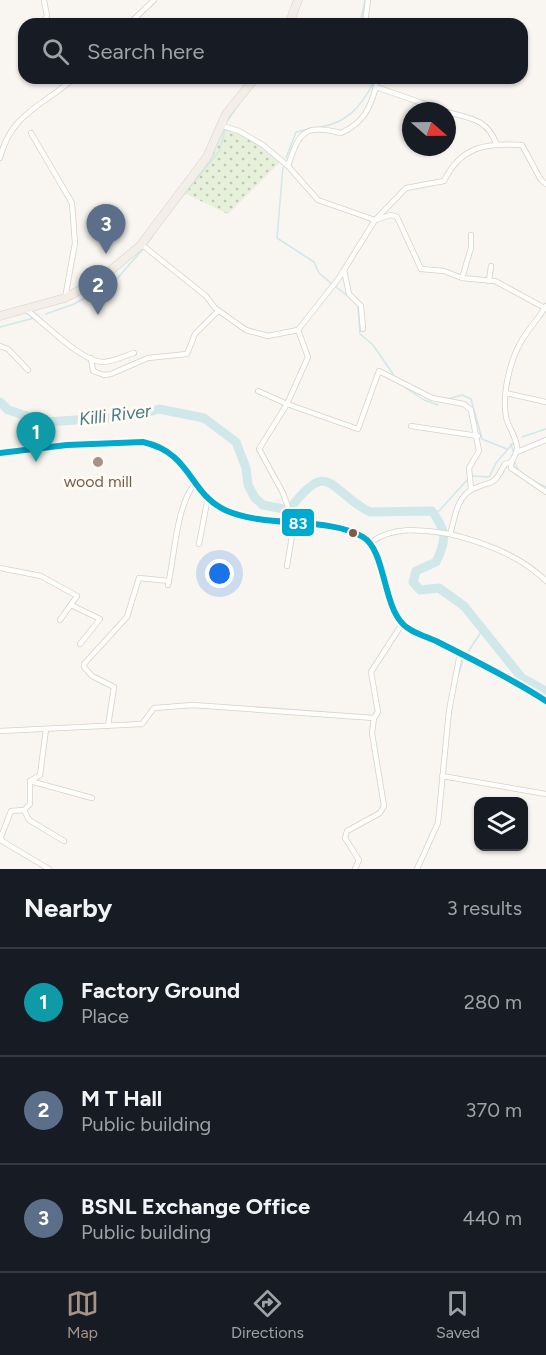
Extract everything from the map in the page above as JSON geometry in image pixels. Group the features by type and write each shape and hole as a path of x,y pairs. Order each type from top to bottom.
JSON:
{"main road":[{"path":"291,18 298,0"},
{"path":"0,316 65,298 100,279 141,244 207,157 220,125 251,84"},
{"path":"0,453 67,446 143,442 174,455 208,497 226,510 241,515 294,524 352,531 370,543 384,584 402,624 512,679 546,701"}],"street":[{"path":"44,0 46,18"},
{"path":"135,18 154,0"},
{"path":"366,18 368,0"},
{"path":"0,156 4,143 21,116 56,94 67,84"},
{"path":"288,166 298,137 305,132 326,129 341,133 361,121 367,114 376,84"},
{"path":"376,87 420,102"},
{"path":"456,114 477,120 491,130 496,143"},
{"path":"220,125 239,131 263,145 288,166 318,200 375,220 391,215 397,217 421,268 444,271 462,278 489,281 506,286 546,307 521,342 506,393 506,420 517,445 517,452 490,485 471,489 456,508 450,534"},
{"path":"31,133 72,203 75,243 65,298"},
{"path":"141,244 206,296 218,310 246,330 268,336 298,330 339,278 375,220 406,188 444,181 453,164 477,147 496,143 522,145 541,180 546,184"},
{"path":"462,278 471,248 471,235"},
{"path":"489,281 491,266"},
{"path":"344,270 349,294 361,306 363,329"},
{"path":"27,310 76,350 91,358 108,361 134,353"},
{"path":"91,358 93,371 104,375 148,358 187,354 195,334 218,310"},
{"path":"288,566 294,524 283,494 259,449 287,404 308,357 298,330"},
{"path":"0,346 8,349 27,370"},
{"path":"258,391 287,404 358,429 380,371 432,398 464,404 471,410 478,435 479,451 469,468 471,489"},
{"path":"506,393 546,402"},
{"path":"411,426 478,435"},
{"path":"517,452 546,440"},
{"path":"511,462 512,468 526,481 546,492"},
{"path":"108,726 114,687 92,676 84,668 84,664 127,617 139,578 168,583 177,530 188,492 196,482"},
{"path":"199,544 208,497"},
{"path":"370,543 383,533 394,530 450,534 472,539 517,559 546,581"},
{"path":"0,568 46,578 77,596 60,620"},
{"path":"71,605 100,619 80,644"},
{"path":"355,869 359,860 345,838 347,831 380,813 384,806 372,733 374,718 378,712 371,672 402,624"},
{"path":"417,869 438,823 449,711 460,653"},
{"path":"0,731 142,724 154,708 193,705 374,718"},
{"path":"30,781 40,775 46,729"},
{"path":"442,776 546,794"},
{"path":"30,781 92,798"},
{"path":"30,781 30,804 24,810 11,811 1,833 2,841 49,869"},
{"path":"24,810 29,820 64,841"}],"green space":[{"path":"221,123 257,143 280,162 228,214 182,192"}],"waterway":[{"path":"361,18 365,0"},
{"path":"320,127 338,122 352,113 373,84"},
{"path":"228,120 239,104"},
{"path":"180,199 220,150 225,129"},
{"path":"286,158 296,132 309,129"},
{"path":"283,167 277,238 314,262 319,273 332,284"},
{"path":"146,245 152,237"},
{"path":"46,314 74,304 115,281 143,249"},
{"path":"336,287 349,297"},
{"path":"352,300 358,306 360,334 373,345 393,374"},
{"path":"0,327 34,318"},
{"path":"406,388 424,400 438,405"},
{"path":"448,399 462,395 471,399 482,439 507,449"},
{"name":"Killi River","path":"0,402 8,410 46,422 135,416 159,409 204,418 236,442 246,468 248,485 255,498 263,505 289,510 313,484 322,481 330,483 370,512 432,511 443,530 444,541 436,562 416,571 413,582 420,590 439,588 464,606 522,678 546,691"},
{"path":"522,437 546,429"},
{"path":"472,476 489,477 496,463 514,442"},
{"path":"511,444 513,451"},
{"path":"514,462 519,471"},
{"path":"432,511 439,511 468,479"},
{"path":"535,482 546,487"},
{"path":"468,652 483,629"},
{"path":"458,676 463,660"}],"transit line":[{"name":"83","path":"0,453 67,445 143,442 159,447 171,455 181,464 203,493 225,510 259,519 332,527 363,537 376,553 391,603 405,626 493,670 546,701"}],"place":[{"name":"BSNL Exchange Office","path":"106,254"},
{"name":"M T Hall","path":"98,315"},
{"name":"Factory Ground","path":"36,462"},
{"name":"wood mill","path":"98,462"}]}
